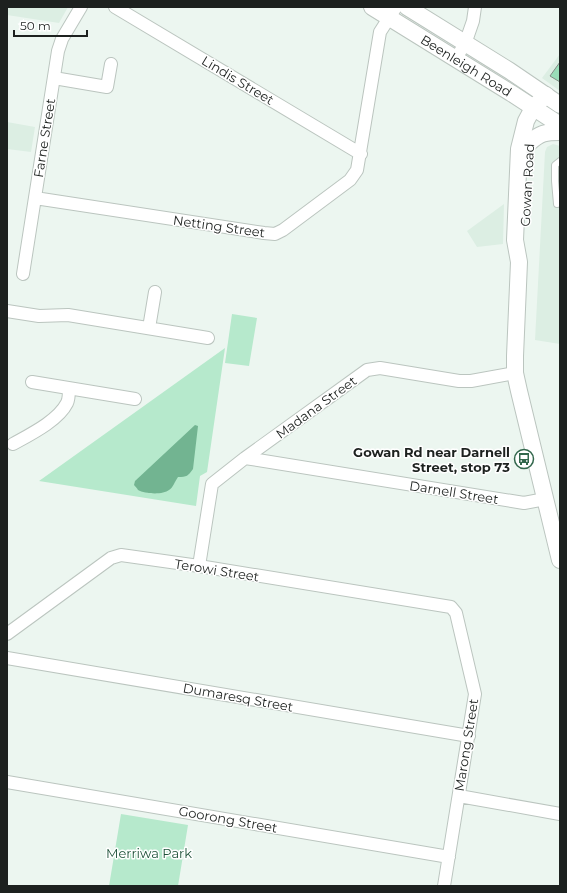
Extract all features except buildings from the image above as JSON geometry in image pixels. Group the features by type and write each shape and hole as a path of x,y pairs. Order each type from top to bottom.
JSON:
{"main road":[{"name":"Beenleigh Road","path":"372,7 393,12 456,58 560,124"},
{"name":"Beenleigh Road","path":"407,7 560,105"},
{"path":"511,93 518,104 517,136 524,146 536,136 544,132 560,132"},
{"name":"Gowan Road","path":"546,95 537,110 526,121 524,126 524,146 516,240 519,262 515,373 518,391 560,560"}],"street":[{"name":"Farne Street","path":"23,274 58,51 62,39 81,7"},
{"name":"Lindis Street","path":"115,7 361,154"},
{"path":"456,58 465,44 473,21 475,7"},
{"name":"Netting Street","path":"35,198 256,232 275,234 283,230 350,180 357,170 361,154 380,32 393,12"},
{"path":"54,78 107,87 111,64"},
{"path":"149,328 155,292"},
{"path":"7,311 39,316 68,315 208,338"},
{"name":"Madana Street","path":"199,566 212,484 245,458 367,370 380,368 459,381 471,381 515,373"},
{"path":"32,382 135,399"},
{"path":"13,444 42,427 62,411 68,401 69,388"},
{"name":"Darnell Street","path":"245,458 524,503 545,499"},
{"name":"Terowi Street","path":"7,634 111,558 121,555 199,566 451,607"},
{"name":"Marong Street","path":"444,886 475,694 456,613 451,607"},
{"name":"Dumaresq Street","path":"7,658 469,736"},
{"name":"Goorong Street","path":"7,782 449,857"},
{"path":"459,796 560,814"}],"lane":[{"path":"558,204 555,181 555,165 560,161"}],"shaded area":[{"path":"7,7 68,7 59,23 7,15"},
{"path":"560,54 560,91 542,78"},
{"path":"7,122 35,127 31,152 7,149"},
{"path":"553,144 560,146 560,344 535,340 545,152 547,147"},
{"path":"504,204 503,244 477,247 467,231"},
{"path":"195,425 198,426 193,469 190,473 187,476 178,477 172,488 163,493 138,490 134,485 135,481"}],"green space":[{"path":"232,314 257,318 249,366 225,363"},
{"path":"225,348 207,472 200,476 196,506 39,481"},
{"name":"Merriwa Park","path":"121,814 188,825 178,886 109,886"}],"place":[{"name":"Gowan Rd near Darnell Street, stop 73","path":"524,459"}]}
